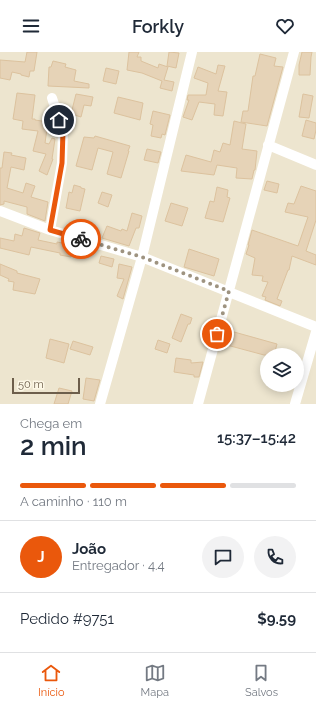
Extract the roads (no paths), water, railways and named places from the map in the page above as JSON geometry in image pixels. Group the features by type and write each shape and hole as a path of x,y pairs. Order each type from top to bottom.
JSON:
{"street":[{"path":"100,404 142,257 192,52"},
{"path":"198,404 294,52"},
{"path":"50,230 62,163 63,131 52,98"},
{"path":"268,145 316,165"},
{"path":"0,211 50,230 142,257 316,327"},
{"path":"296,404 316,332"}]}
